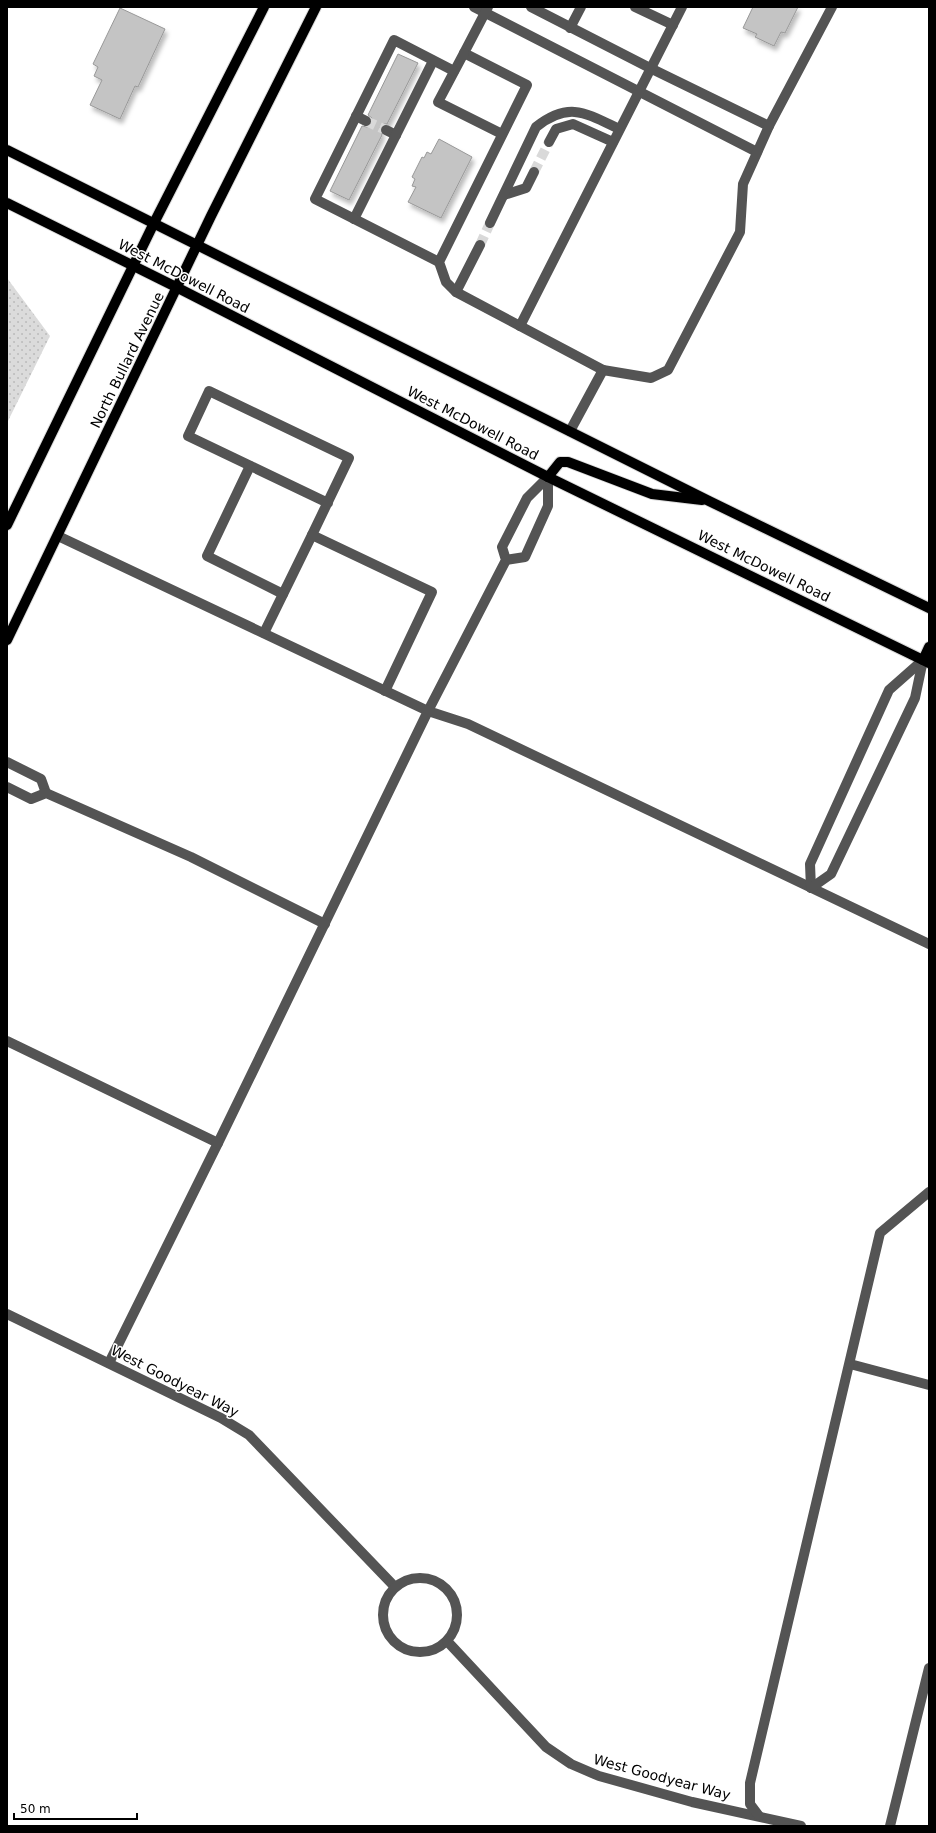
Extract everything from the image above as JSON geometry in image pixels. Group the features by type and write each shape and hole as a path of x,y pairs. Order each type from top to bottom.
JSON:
{"main road":[{"path":"7,525 154,223 264,7"},
{"name":"North Bullard Avenue","path":"7,640 198,244 316,7"},
{"path":"7,150 198,244 710,501 929,608"},
{"name":"West McDowell Road","path":"7,203 178,288 548,477 926,661"},
{"path":"548,477 560,462 568,462 652,494 710,501"},
{"path":"926,661 929,647"}],"street":[{"path":"474,7 487,10 638,91 757,152"},
{"path":"531,7 570,28 769,126"},
{"path":"570,28 581,7"},
{"path":"635,7 673,25"},
{"path":"520,326 682,7"},
{"path":"454,71 394,40 315,199 439,262 446,282 456,292 603,370 651,378 668,370 740,232 743,184 769,126 832,7"},
{"path":"487,10 438,102 502,134"},
{"path":"439,262 527,85 464,53"},
{"path":"354,218 433,61"},
{"path":"490,224 536,127 546,119 566,111 580,112 619,129"},
{"path":"356,116 366,121"},
{"path":"549,142 556,129 573,124 613,142"},
{"path":"386,130 396,136"},
{"path":"504,195 526,188 534,172"},
{"path":"456,292 480,245"},
{"path":"570,431 603,370"},
{"path":"264,633 328,503 349,458 209,390 188,436 328,503"},
{"path":"250,466 206,556 283,594"},
{"path":"506,560 525,557 548,506 548,477"},
{"path":"109,1363 218,1143 428,711 506,560 502,547 527,498 548,477"},
{"path":"312,535 432,592 385,691"},
{"path":"58,536 428,711 468,724 929,944"},
{"path":"811,888 830,874 915,698 926,661"},
{"path":"811,888 810,864 890,690 926,661"},
{"path":"7,762 41,779 46,793"},
{"path":"7,787 31,799 46,793 191,857 325,924"},
{"path":"7,1040 218,1143"},
{"path":"759,1816 750,1804 750,1783 880,1233 929,1192"},
{"name":"West Goodyear Way","path":"7,1314 222,1418 249,1435 395,1587"},
{"path":"850,1364 929,1385"},
{"path":"421,1577 431,1579 447,1589 453,1597 457,1615 456,1625 447,1641 439,1648 419,1652 409,1651 392,1641 386,1633 382,1613 388,1594 395,1587 412,1578 421,1577"},
{"name":"West Goodyear Way","path":"447,1641 546,1747 571,1764 606,1778 692,1802 801,1826"},
{"path":"890,1826 929,1668"}],"shaded area":[{"path":"7,278 50,336 7,423"}],"building":[{"path":"753,7 798,7 785,33 781,32 774,46 755,37 757,34 743,28"},
{"path":"120,8 165,29 138,87 135,86 120,119 90,105 102,80 94,76 98,67 93,64"},
{"path":"398,54 418,63 387,124 383,124 380,127 382,135 349,200 330,191 362,126 367,127 372,124 372,118 368,115"},
{"path":"439,139 472,157 441,218 408,202 416,187 412,186 415,179 412,177 422,157 424,158 427,152 431,154"}],"tunnel":[{"path":"366,121 386,130"},
{"path":"534,172 549,142"},
{"path":"480,245 490,223"}]}
